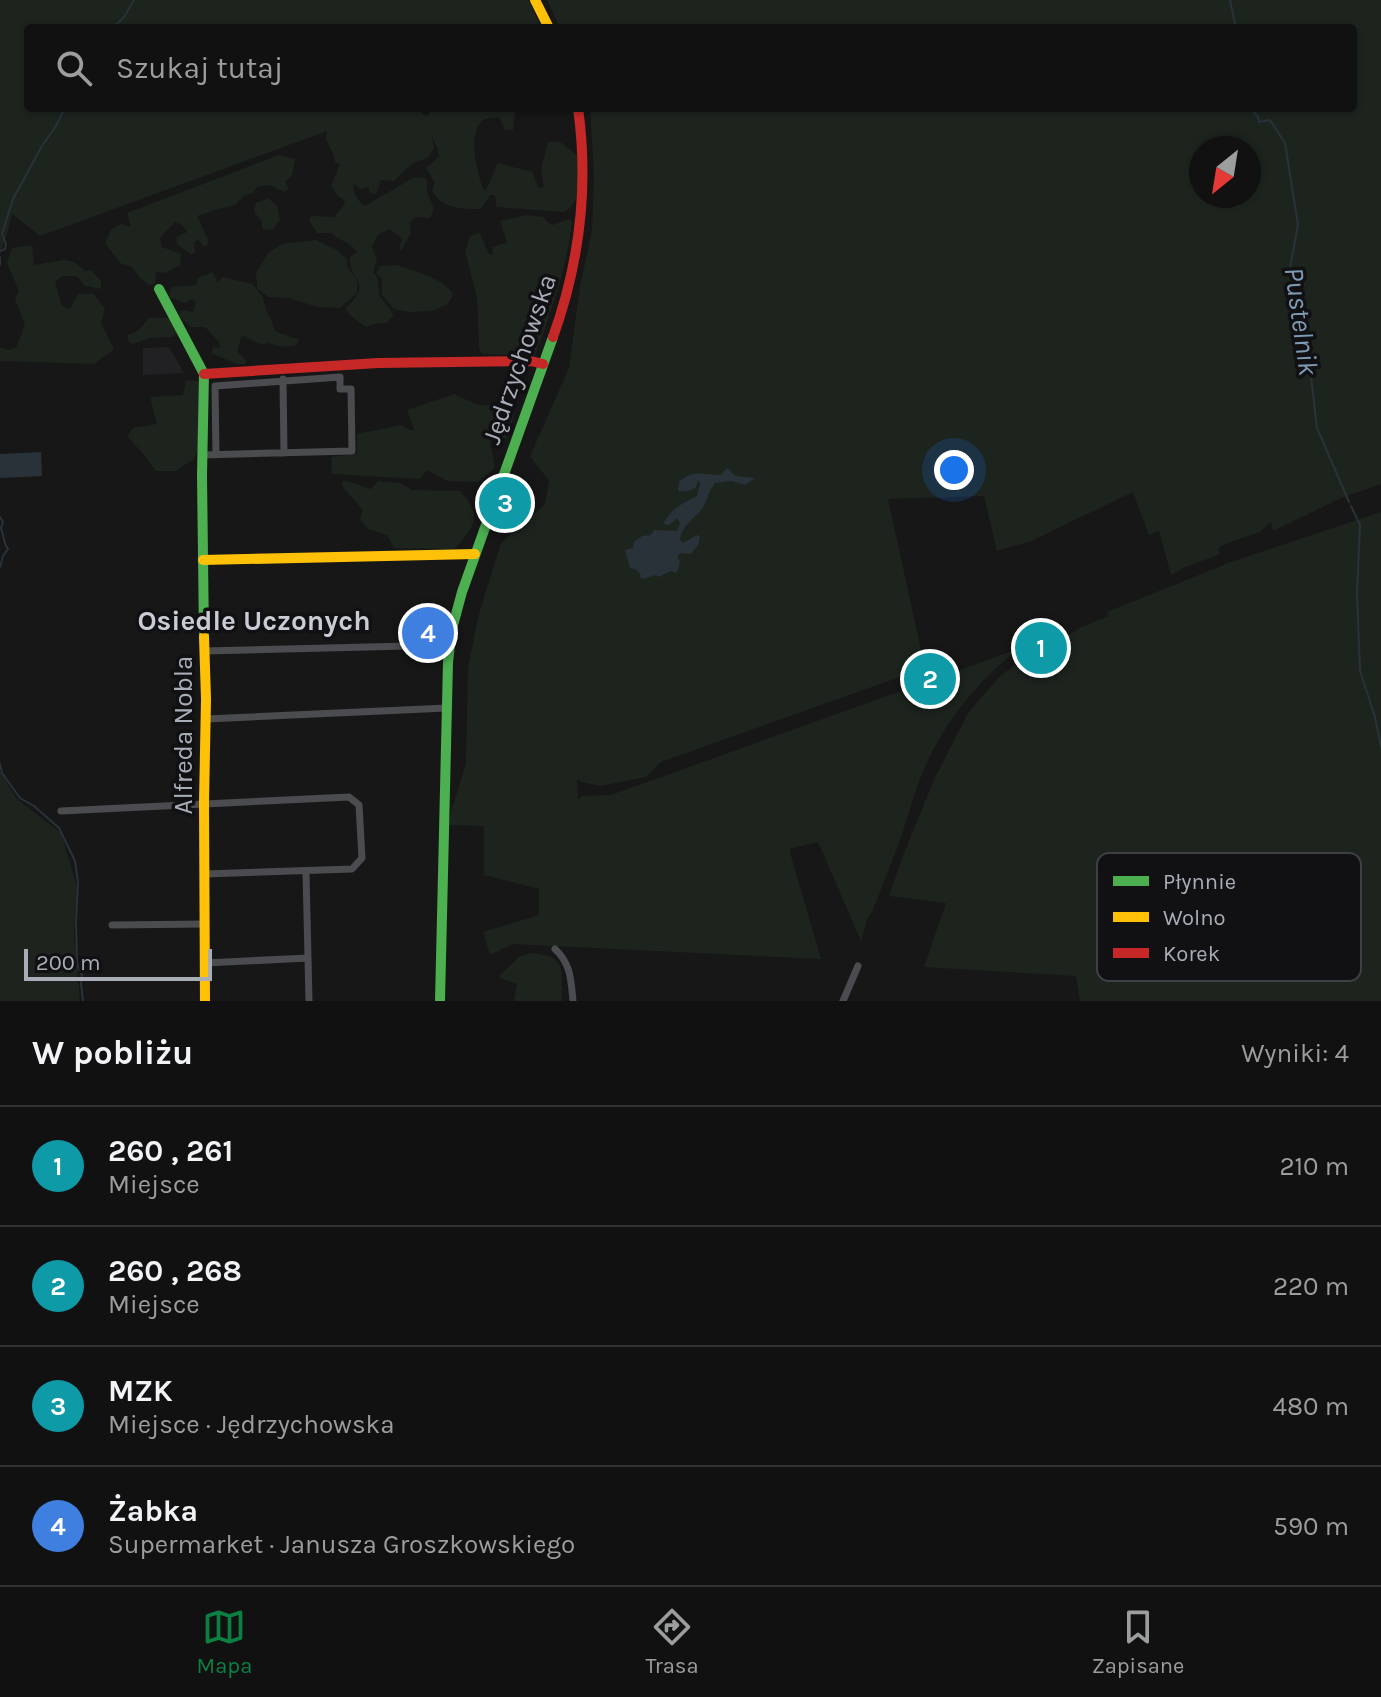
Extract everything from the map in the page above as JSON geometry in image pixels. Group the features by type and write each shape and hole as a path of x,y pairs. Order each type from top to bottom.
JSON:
{"street":[{"path":"535,0 547,24"},
{"name":"Jędrzychowska","path":"440,1001 450,645 457,607 565,302 582,227 584,162 579,112"},
{"name":"Alfreda Nobla","path":"159,289 204,374 205,1001"},
{"path":"204,374 378,363 531,361 543,364"},
{"path":"283,368 284,453"},
{"path":"202,455 216,455 352,451 351,389 340,389 340,377 215,386 216,455"},
{"path":"203,560 475,554"},
{"path":"436,635 436,646"},
{"path":"205,651 450,645"},
{"path":"206,719 447,708"},
{"path":"61,811 349,797 359,805 362,858 352,869 205,874"},
{"path":"306,872 309,1001"},
{"path":"112,925 205,924"},
{"path":"555,949 567,962 573,1001"},
{"path":"205,963 308,958"},
{"path":"843,1001 858,966"}],"shaded area":[{"path":"0,0 529,0 539,24 24,24 24,112 421,112 426,116 431,112 515,112 513,130 505,130 499,117 485,119 479,124 474,142 476,164 484,190 498,163 532,172 539,188 544,187 541,169 548,142 560,142 577,155 578,194 571,207 564,212 496,207 495,195 490,195 481,209 447,205 432,191 435,183 426,168 439,156 432,136 434,148 429,157 412,164 394,181 381,180 376,194 371,193 368,187 360,189 354,182 356,196 365,206 413,178 422,177 427,180 427,192 434,209 430,218 416,217 410,222 411,233 401,251 402,238 389,229 378,235 372,247 377,259 373,272 378,279 379,295 394,315 387,323 366,327 345,309 360,287 350,257 357,252 332,233 317,233 309,220 311,216 334,217 345,201 331,186 340,164 335,163 326,140 327,131 40,236 12,214 0,254"},
{"path":"547,0 1381,0 1381,484 1341,498 1273,531 1271,522 1260,532 1218,548 1220,554 1171,575 1159,531 1149,535 1133,492 1031,541 997,551 984,496 888,499 925,668 661,762 646,777 600,786 577,779 578,800 582,796 611,795 1021,648 978,686 953,717 933,750 861,941 818,842 789,849 821,959 513,944 490,955 483,932 539,915 539,889 484,875 484,826 448,825 466,763 468,668 478,617 501,543 545,504 549,481 530,456 569,368 580,287 592,230 594,176 590,112 1357,112 1357,24 558,24"},
{"path":"279,155 295,159 292,176 285,181 289,189 284,192 270,185 257,187 235,205 197,216 209,242 205,247 198,240 191,255 177,244 176,237 187,232 175,222 160,238 162,247 181,254 180,265 164,273 156,272 155,284 149,285 132,267 120,263 105,243 111,230 122,224 131,227 127,213"},
{"path":"268,198 277,206 280,219 273,229 266,230 254,211 256,203"},
{"path":"526,215 544,217 553,225 568,219 572,222 552,306 535,356 482,354 479,348 477,298 465,251 470,237 479,232 489,254 493,255 492,247 507,243 500,221"},
{"path":"316,240 346,258 348,268 357,281 357,293 340,308 317,307 289,298 268,297 257,288 256,273 268,253 282,244"},
{"path":"32,245 34,265 64,260 74,262 85,271 91,270 101,281 101,289 85,286 77,276 62,276 55,282 62,306 70,309 78,294 94,294 105,309 101,323 114,349 94,364 0,361 0,347 8,350 16,348 25,325 15,299 19,291 7,263 12,248"},
{"path":"397,265 442,283 453,294 448,304 432,311 394,309 382,295 382,279 376,273 380,266"},
{"path":"212,272 218,282 223,277 252,284 263,297 275,331 299,340 297,345 263,345 242,335 237,351 246,364 236,364 212,353 213,347 220,348 219,342 205,327 191,327 179,316 181,310 193,312 196,302 191,299 184,303 169,297 171,287 196,285 198,278"},
{"path":"149,318 169,318 178,331 173,337 150,338 132,344 128,341 128,335 138,331"},
{"path":"169,347 184,373 143,375 143,348"},
{"path":"186,380 199,381 199,445 194,459 175,471 155,471 127,436 133,428 157,424 150,397 183,395"},
{"path":"454,394 478,405 507,406 515,412 507,438 490,441 495,468 478,482 448,481 427,470 420,479 332,474 331,457 357,454 357,434 401,425 414,430 407,410"},
{"path":"41,452 42,476 0,478 0,454"},
{"path":"727,468 735,476 755,478 745,485 731,481 715,483 704,506 681,534 683,543 697,535 700,537 691,554 680,553 677,557 680,561 676,573 671,571 658,577 639,577 641,575 636,569 630,568 625,550 633,548 634,542 642,536 651,535 654,530 677,531 680,523 677,518 669,525 663,524 677,507 697,496 700,484 698,480 696,488 678,491 679,482 694,474 720,475"},
{"path":"343,481 371,489 378,481 400,483 412,490 460,491 472,508 474,522 454,549 394,548 387,535 368,529 360,520 363,510 342,486"},
{"path":"1381,512 1381,1001 1080,1001 1076,976 924,967 946,903 889,896 934,780 968,713 1000,676 1040,646 1052,645 1108,616 1107,612 1231,562"},
{"path":"0,771 16,798 61,833 77,887 74,936 80,1001 0,1001"},
{"path":"530,953 557,961 561,972 562,1001 514,1001 517,984 498,977 519,957"}],"waterway":[{"path":"117,24 134,0"},
{"name":"Pustelnik","path":"1230,0 1235,24"},
{"path":"0,251 5,249 2,234 13,199 63,112"},
{"name":"Pustelnik","path":"1254,112 1259,122 1270,120 1285,143 1298,225 1289,273 1304,316 1317,428 1349,502"},
{"path":"0,257 0,265"},
{"name":"Pustelnik","path":"1351,506 1360,525 1357,593 1360,671 1381,747"},
{"path":"0,517 8,549 0,567"},
{"path":"0,764 2,773 20,798 59,828 75,861 78,882 77,961 82,975 83,1001"}],"traffic: fast":[{"path":"159,289 204,374 204,637"},
{"path":"440,1001 448,662 452,629 462,592 553,337"}],"traffic: slow":[{"path":"535,0 547,24"},
{"path":"203,560 475,554"},
{"path":"204,637 205,1001"}],"traffic: jam":[{"path":"553,337 570,281 580,224 583,167 578,112"},
{"path":"204,374 378,363 531,361 543,364"}],"place":[{"name":"MZK","path":"505,503"},
{"name":"Żabka","path":"428,633"},
{"name":"260 , 261","path":"1041,648"},
{"name":"260 , 268","path":"930,679"}],"district":[{"name":"Osiedle Uczonych","path":"254,620"}]}
